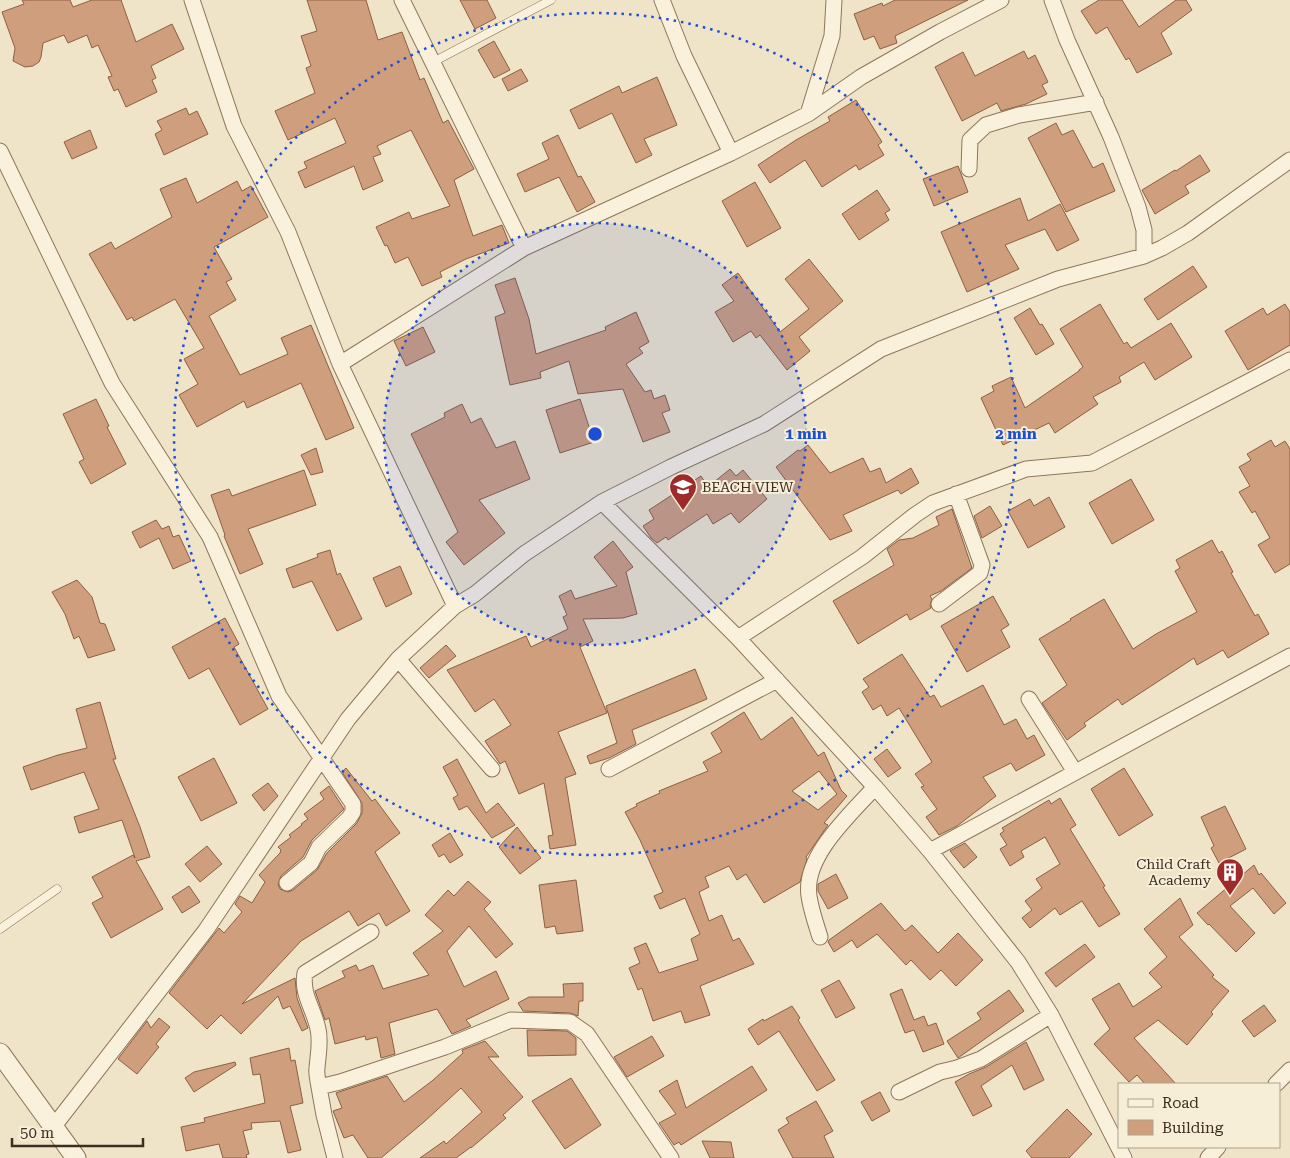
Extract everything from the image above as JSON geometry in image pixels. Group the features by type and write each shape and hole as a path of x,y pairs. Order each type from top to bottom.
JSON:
{"street":[{"path":"192,0 234,126 288,232 340,364 455,606"},
{"path":"402,0 524,248"},
{"path":"662,0 684,56 731,152"},
{"path":"808,114 832,36 834,0"},
{"path":"340,364 524,248 731,152 808,114 861,77 940,32 1002,0"},
{"path":"1052,0 1067,40 1096,102 1138,206 1144,230 1144,256"},
{"path":"969,169 970,140 986,125 1019,115 1096,102"},
{"path":"0,151 112,383 210,538 278,696 353,804 353,812 350,818 319,847 311,863 287,883"},
{"path":"54,1126 206,930 348,719 398,659 455,606 475,594 524,554 602,502 671,467 764,424 882,349 1058,279 1144,256 1162,248 1188,233 1290,160"},
{"path":"738,638 862,557 933,503 1026,469 1092,463 1290,360"},
{"path":"939,604 980,573 982,569 956,494"},
{"path":"602,502 738,638 875,787 930,851 1018,962 1052,1015 1118,1146"},
{"path":"930,851 1290,656"},
{"path":"398,659 492,769"},
{"path":"609,769 776,680"},
{"path":"1029,699 1075,772"},
{"path":"820,937 809,894 811,873 824,846 875,787"},
{"path":"335,1158 319,1087 317,1070 320,1040 305,992 304,982 306,973 370,932"},
{"path":"899,1092 940,1072 981,1059 1052,1015"},
{"path":"319,1087 340,1082 445,1047 511,1020 570,1022 587,1034 671,1158"},
{"path":"0,1053 76,1158"},
{"path":"1277,1083 1290,1070"},
{"path":"1208,1158 1217,1148"}],"lane":[{"path":"433,62 550,0"},
{"path":"0,929 57,889"}],"building":[{"path":"22,0 70,0 73,7 92,0 121,0 136,42 172,24 184,49 151,66 156,78 152,80 157,92 126,107 118,89 114,91 108,77 112,76 98,45 92,48 87,35 68,43 64,35 43,43 39,62 33,66 25,67 13,61 15,48 2,12 24,4"},
{"path":"307,0 366,0 378,40 402,32 420,80 424,78 443,123 448,120 474,169 454,180 473,236 502,225 509,243 466,259 440,272 442,277 422,286 408,257 395,263 376,227 409,212 412,219 450,206 411,130 377,146 381,154 373,157 383,181 363,190 354,166 305,188 298,172 307,168 304,162 346,143 335,118 288,140 275,111 315,93 306,68 311,66 301,36 317,31"},
{"path":"460,0 487,0 496,18 475,29"},
{"path":"895,0 968,0 895,36 897,43 880,49 874,36 864,40 854,14 882,3 883,6"},
{"path":"1099,0 1122,0 1139,27 1176,0 1186,0 1192,10 1161,33 1172,54 1137,73 1129,58 1126,60 1107,27 1096,34 1081,11"},
{"path":"494,41 510,70 494,78 478,50"},
{"path":"1024,51 1028,59 1035,55 1048,82 1042,85 1047,94 1026,104 1001,111 997,103 962,121 935,67 963,52 975,76"},
{"path":"521,69 528,81 508,91 502,79"},
{"path":"657,77 677,125 644,139 652,155 636,163 612,113 579,129 570,110 619,86 622,93"},
{"path":"856,100 882,142 878,145 884,155 859,170 856,165 822,187 805,160 770,183 758,165 796,140 830,121 828,117"},
{"path":"186,108 189,115 197,111 208,134 164,155 155,134 162,130 157,121"},
{"path":"1056,123 1062,135 1073,130 1093,168 1103,163 1115,191 1066,212 1028,138"},
{"path":"90,130 97,148 72,159 64,142"},
{"path":"558,135 578,177 581,176 595,202 577,212 559,177 525,192 517,174 549,159 542,143"},
{"path":"1200,155 1210,171 1185,186 1189,193 1155,214 1142,190"},
{"path":"958,166 968,192 934,206 923,179"},
{"path":"186,178 197,203 237,181 242,191 251,186 268,217 214,247 232,279 226,282 236,300 209,316 240,375 288,354 281,338 311,325 354,428 326,440 301,383 247,408 244,401 197,427 179,395 198,384 184,359 204,348 175,299 134,321 132,317 127,320 89,254 111,242 115,249 172,217 160,189"},
{"path":"755,182 781,228 747,247 722,201"},
{"path":"877,190 890,210 885,213 889,220 859,240 842,214"},
{"path":"1020,198 1028,221 1060,204 1079,240 1057,251 1045,229 1005,245 1019,269 967,292 941,232"},
{"path":"809,259 843,301 799,337 810,351 787,370 760,335 756,338 751,331 733,342 715,312 734,301 722,285 738,273 780,332 809,309 785,279"},
{"path":"1193,266 1207,287 1158,320 1144,299"},
{"path":"515,278 529,319 536,354 606,330 605,327 636,312 649,342 639,348 643,353 626,364 645,392 651,390 654,399 665,395 670,410 662,413 670,432 643,442 623,389 578,394 569,361 540,372 541,378 510,385 495,317 505,313 495,285"},
{"path":"1100,304 1124,344 1127,342 1131,348 1171,323 1192,357 1155,380 1144,362 1119,377 1121,382 1093,397 1098,404 1055,433 1049,423 1003,445 981,398 994,391 992,386 1011,377 1025,408 1079,371 1083,367 1060,329"},
{"path":"1285,304 1290,312 1290,345 1248,370 1225,331 1263,308 1267,315"},
{"path":"1030,308 1054,344 1036,355 1014,318"},
{"path":"423,327 435,352 406,366 394,341"},
{"path":"96,399 109,426 107,427 126,464 91,484 79,462 84,459 63,414"},
{"path":"580,399 594,442 560,453 546,410"},
{"path":"462,404 471,423 481,418 496,448 515,441 530,479 479,500 505,533 464,565 446,542 458,532 411,434 445,417 444,413"},
{"path":"1271,440 1275,447 1285,441 1290,449 1290,564 1275,573 1258,545 1270,538 1255,511 1252,513 1239,492 1250,486 1239,467 1251,460 1247,454"},
{"path":"808,445 830,473 863,458 870,472 880,468 886,483 911,468 919,483 901,494 898,490 843,515 852,531 830,540 776,467 798,450 800,451"},
{"path":"316,448 323,472 311,475 301,455"},
{"path":"730,469 736,476 743,470 767,499 739,523 731,513 713,524 707,514 668,540 666,537 657,543 651,538 643,526 654,519 649,510 701,476 708,487"},
{"path":"304,470 316,505 248,529 263,564 240,574 224,536 211,495 229,489 232,496"},
{"path":"1131,479 1154,520 1112,544 1089,503"},
{"path":"1049,497 1065,527 1028,548 1008,511 1030,499 1034,506"},
{"path":"990,506 1002,526 982,538 974,516"},
{"path":"952,509 972,568 941,591 930,596 932,599 931,608 910,620 907,614 858,644 833,601 894,565 887,549 899,540 913,538 939,525 936,517"},
{"path":"156,520 162,529 169,526 173,537 179,535 191,561 173,569 159,538 140,548 132,532"},
{"path":"1212,540 1219,553 1222,551 1233,572 1231,573 1255,616 1258,614 1269,634 1228,658 1223,650 1197,665 1194,658 1122,705 1118,699 1084,723 1086,726 1067,740 1042,703 1067,685 1039,639 1104,599 1133,649 1197,612 1175,571 1180,568 1176,560"},
{"path":"613,541 633,567 626,572 637,614 623,618 583,619 593,641 580,647 607,713 558,732 576,774 565,778 576,845 550,849 548,836 553,835 544,783 519,794 505,761 500,764 485,741 511,725 494,699 475,712 447,670 526,636 531,647 568,629 563,617 567,615 559,596 571,590 575,599 617,586 594,557"},
{"path":"330,550 337,575 340,573 362,619 337,631 312,581 293,588 286,569 318,557 317,554"},
{"path":"400,566 412,594 386,607 373,578"},
{"path":"77,580 92,597 100,623 105,624 115,650 88,658 79,636 74,639 65,614 52,592"},
{"path":"993,596 1009,625 1001,630 1010,647 967,672 941,626"},
{"path":"225,618 239,644 234,647 268,709 240,725 209,668 189,679 172,647"},
{"path":"446,645 456,656 429,678 420,668"},
{"path":"902,654 930,697 934,695 941,707 983,685 1004,725 1016,719 1027,739 1034,735 1045,755 1016,771 1011,763 983,777 996,796 957,826 939,835 926,817 937,809 921,787 924,786 915,774 932,762 899,708 887,716 881,705 873,710 862,692 869,687 863,679"},
{"path":"695,669 707,699 632,730 636,744 609,758 590,764 587,756 617,743 606,706"},
{"path":"100,702 116,759 113,759 150,857 136,861 163,909 111,938 92,903 103,897 92,877 133,855 135,858 122,820 79,833 74,817 99,809 84,772 31,790 23,767 58,755 87,748 76,709"},
{"path":"744,712 761,740 792,717 818,756 824,752 841,790 847,796 824,823 828,825 806,857 800,882 764,903 746,874 737,880 729,866 705,877 709,887 699,892 709,921 722,915 733,941 739,938 754,964 700,986 710,1015 685,1023 681,1011 653,1021 642,988 638,990 629,968 640,963 634,948 646,943 659,973 698,960 691,939 700,934 685,898 660,909 654,896 663,892 640,840 625,812 637,806 636,804 660,793 659,791 708,771 703,762 722,752 711,733","holes":["819,771 837,794 818,810 792,791"]},
{"path":"887,749 901,768 888,777 874,759"},
{"path":"214,758 237,803 201,821 178,777"},
{"path":"457,759 486,813 498,803 515,825 492,838 467,806 459,810 453,798 458,795 443,767"},
{"path":"346,768 372,801 375,799 400,833 375,852 410,911 386,926 379,913 358,926 349,911 301,941 242,1004 295,978 297,998 308,1028 302,1031 290,1006 283,1009 278,996 241,1034 221,1015 207,1029 169,993 219,928 224,933 242,912 235,904 240,896 252,903 265,882 259,875 280,853 281,850 278,847 291,837 289,835 308,819 304,814 324,799 320,793 329,786 344,809 312,840 303,857 281,876 278,884 280,889 288,892 293,890 317,870 327,853 357,823 362,813 362,803 342,772"},
{"path":"1124,768 1153,815 1119,836 1091,789"},
{"path":"268,783 278,796 264,811 252,795"},
{"path":"1060,798 1076,825 1070,829 1120,914 1099,927 1082,901 1060,915 1055,908 1030,928 1022,918 1032,910 1025,901 1042,888 1036,879 1060,864 1045,837 1021,851 1024,857 1010,866 1000,849 1007,845 1000,834 1004,831 1002,828 1049,800 1051,804"},
{"path":"1225,806 1246,849 1219,863 1211,848 1214,846 1201,817"},
{"path":"517,827 541,858 520,874 499,847"},
{"path":"450,833 463,855 450,863 444,854 439,857 432,845"},
{"path":"965,843 977,857 964,868 950,851"},
{"path":"207,846 222,864 200,882 185,864"},
{"name":"Child Craft Academy","path":"1254,865 1259,875 1261,873 1286,903 1274,914 1253,888 1230,906 1255,933 1236,952 1197,913"},
{"path":"836,874 848,898 828,909 818,891 818,884"},
{"path":"576,880 583,931 557,934 555,926 545,928 539,885"},
{"path":"468,881 491,902 484,909 513,944 496,958 469,926 447,951 464,987 496,971 509,999 466,1020 471,1026 452,1034 437,1009 389,1023 395,1054 381,1058 377,1037 366,1040 365,1036 335,1044 329,1018 325,1020 315,991 345,977 342,971 356,965 359,971 373,965 383,989 429,975 413,953 443,931 425,915 448,890 454,896"},
{"path":"189,886 200,902 182,913 172,897"},
{"path":"1180,898 1193,925 1179,937 1214,975 1212,977 1229,991 1187,1045 1158,1020 1134,1038 1175,1083 1144,1083 1137,1075 1129,1082 1094,1044 1110,1029 1092,999 1119,983 1133,1007 1162,987 1149,973 1167,957 1144,929"},
{"path":"881,903 905,931 912,925 938,953 958,933 983,960 956,986 941,970 930,980 911,960 906,965 877,934 857,948 852,940 834,952 828,942 829,940"},
{"path":"1085,944 1095,957 1056,987 1045,973"},
{"path":"839,980 855,1008 836,1018 821,990"},
{"path":"583,983 583,1001 579,1001 578,1016 570,1013 523,1011 518,1003 529,997 564,997 563,984"},
{"path":"902,989 914,1020 924,1016 928,1026 936,1023 944,1044 923,1052 914,1030 905,1033 890,994"},
{"path":"1009,990 1024,1011 958,1058 947,1041 981,1019 977,1013"},
{"path":"1264,1005 1276,1021 1254,1037 1242,1021"},
{"path":"792,1006 800,1018 798,1020 835,1080 817,1091 779,1031 758,1045 748,1029 763,1019 764,1021"},
{"path":"159,1018 170,1027 156,1044 159,1047 137,1074 118,1059 147,1021 151,1028"},
{"path":"527,1030 567,1031 576,1038 576,1055 528,1056"},
{"path":"652,1036 664,1056 627,1077 614,1057"},
{"path":"485,1041 499,1057 488,1057 523,1097 503,1115 506,1118 471,1148 456,1158 420,1158 444,1141 446,1144 482,1112 461,1088 381,1158 368,1158 353,1135 344,1138 333,1111 342,1108 336,1093 387,1076 404,1102 432,1081 463,1053 462,1050"},
{"path":"1026,1042 1044,1080 1024,1090 1012,1065 981,1086 992,1106 973,1116 955,1082 986,1067"},
{"path":"289,1048 291,1061 295,1060 303,1103 290,1106 301,1150 288,1153 280,1121 251,1123 252,1129 243,1131 249,1154 246,1155 247,1158 223,1158 219,1144 186,1151 181,1127 205,1122 204,1118 265,1103 260,1074 253,1075 250,1058"},
{"path":"235,1062 236,1065 194,1092 185,1078 194,1072"},
{"path":"752,1066 767,1090 681,1145 679,1142 674,1145 659,1123 676,1114 659,1091 677,1080 686,1108"},
{"path":"571,1078 601,1125 565,1149 532,1101"},
{"path":"880,1092 890,1111 872,1121 861,1102"},
{"path":"816,1101 833,1131 824,1136 834,1158 793,1158 778,1130 789,1123 786,1118"},
{"path":"1067,1109 1092,1134 1069,1158 1032,1158 1026,1151"},
{"path":"702,1141 731,1142 734,1158 710,1158"}],"place":[{"name":"BEACH VIEW","path":"683,511"},
{"name":"Child Craft Academy","path":"1230,896"}]}
